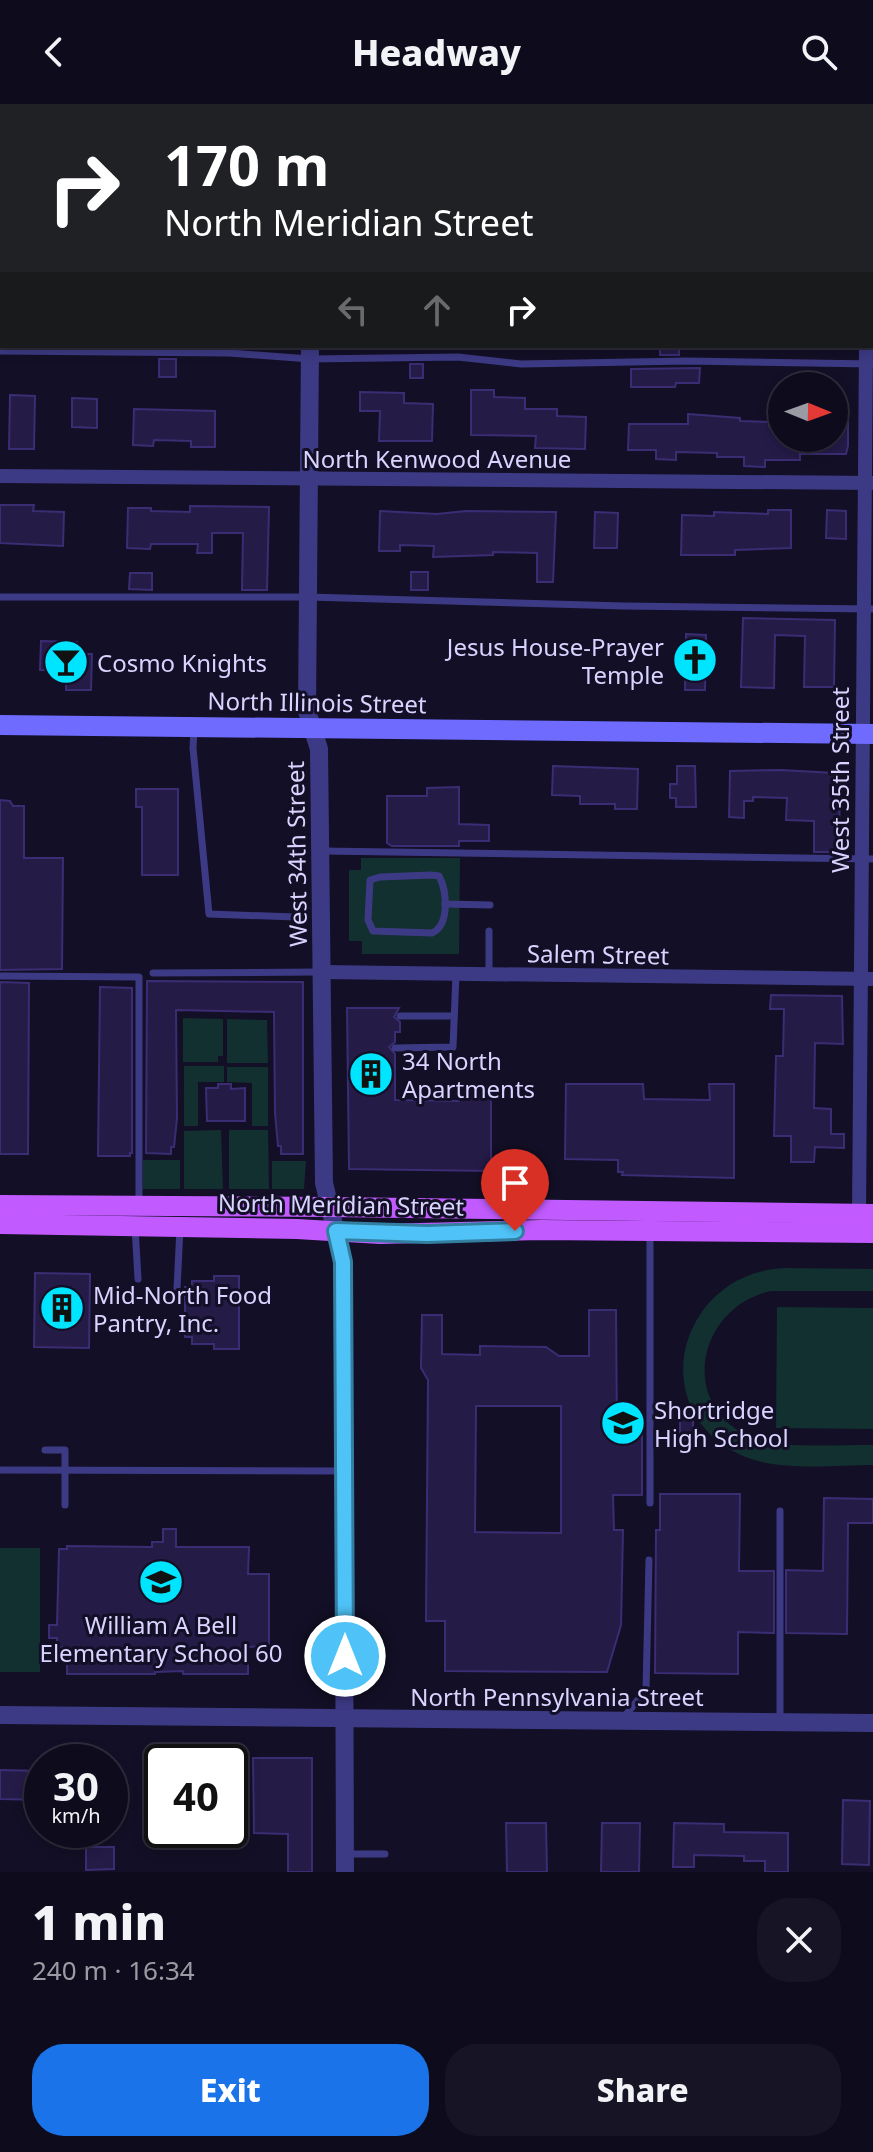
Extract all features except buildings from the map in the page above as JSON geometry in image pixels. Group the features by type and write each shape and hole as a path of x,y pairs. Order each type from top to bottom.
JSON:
{"main road":[{"name":"North Illinois Street","path":"0,725 867,734"},
{"name":"North Meridian Street","path":"0,1205 137,1216 333,1219 866,1214"},
{"name":"North Meridian Street","path":"0,1224 137,1216 180,1226 333,1219 441,1234 541,1230 873,1233"}],"street":[{"name":"West 34th Street","path":"310,352 307,711 319,749 324,1183 343,1262 345,1863"},
{"name":"West 35th Street","path":"866,1214 869,364"},
{"name":"North Kenwood Avenue","path":"0,476 868,483"},
{"name":"Salem Street","path":"322,972 867,979"},
{"name":"North Pennsylvania Street","path":"0,1715 873,1723"}],"lane":[{"path":"0,351 310,352 458,357 521,364 687,361 869,364"},
{"path":"0,597 308,597 868,609"},
{"path":"194,727 193,748 209,914 295,917"},
{"path":"320,851 867,859"},
{"path":"439,876 445,904 443,925 432,933 377,932 369,926 368,885 370,880 380,877 439,876"},
{"path":"445,904 490,905"},
{"path":"489,931 489,974"},
{"path":"153,973 322,972"},
{"path":"395,1048 453,1047 456,974"},
{"path":"0,976 139,977 138,1279"},
{"path":"400,1016 454,1016"},
{"path":"177,1289 180,1226"},
{"path":"650,1231 650,1503"},
{"path":"45,1450 65,1450 65,1505"},
{"path":"0,1470 344,1471"},
{"path":"780,1511 780,1722"},
{"path":"621,1720 646,1690 649,1560"},
{"path":"345,1863 385,1854"}],"green space":[{"path":"361,858 460,858 459,954 362,954 362,941 349,941 349,870 361,870"},
{"path":"183,1018 223,1019 223,1056 218,1056 218,1062 183,1062"},
{"path":"227,1019 267,1020 268,1063 227,1063"},
{"path":"184,1066 224,1066 224,1082 198,1082 198,1126 184,1126"},
{"path":"227,1067 268,1067 268,1126 252,1126 252,1083 227,1082"},
{"path":"221,1130 223,1189 184,1189 184,1131"},
{"path":"229,1130 268,1130 269,1189 229,1189"},
{"path":"143,1160 180,1160 180,1189 143,1189"},
{"path":"272,1161 306,1161 304,1189 272,1189"},
{"path":"785,1268 873,1269 873,1291 771,1291 746,1301 727,1316 713,1336 706,1358 705,1381 712,1403 727,1422 762,1441 793,1445 873,1445 873,1465 802,1466 750,1459 735,1452 707,1430 690,1403 683,1373 687,1343 700,1315 721,1292 750,1275"},
{"path":"777,1307 873,1308 873,1429 776,1428"},
{"path":"0,1548 40,1548 40,1672 0,1672"}],"place":[{"name":"Jesus House-Prayer Temple","path":"695,660"},
{"name":"Cosmo Knights","path":"66,662"},
{"name":"34 North Apartments","path":"371,1074"},
{"name":"Mid-North Food Pantry, Inc.","path":"62,1308"},
{"name":"Shortridge High School","path":"623,1423"},
{"name":"William A Bell Elementary School 60","path":"161,1582"}],"route":[{"path":"345,1656 343,1262 336,1231 380,1234 515,1231"}]}
